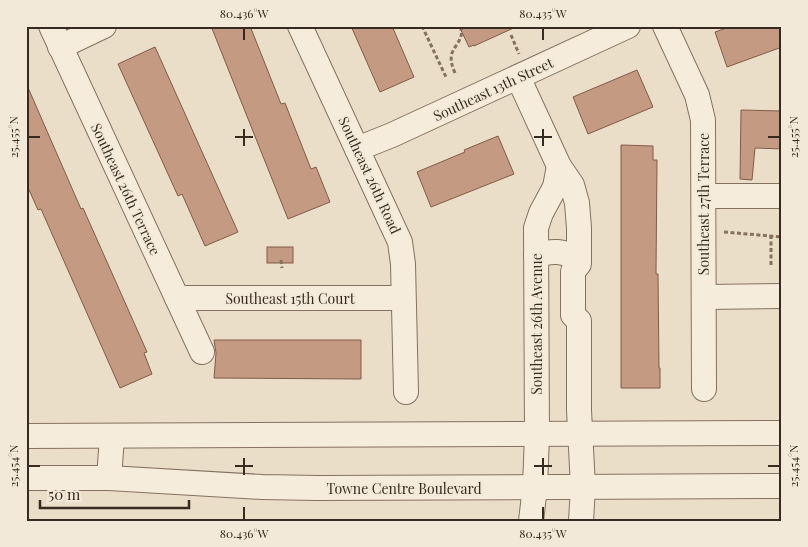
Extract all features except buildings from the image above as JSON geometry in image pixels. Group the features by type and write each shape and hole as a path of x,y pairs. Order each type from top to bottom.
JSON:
{"street":[{"path":"56,36 104,26"},
{"name":"Southeast 26th Road","path":"300,26 400,242 406,392"},
{"name":"Southeast 13th Street","path":"357,148 392,135 519,66 628,26"},
{"name":"Southeast 27th Terrace","path":"665,26 692,82 701,108 704,196 704,389"},
{"name":"Southeast 26th Terrace","path":"56,36 202,352"},
{"path":"519,66 558,166 572,185 577,203 579,261 574,271 574,315 579,321 583,487 581,521"},
{"name":"Southeast 26th Avenue","path":"531,521 536,488 537,222 555,187 558,166"},
{"path":"704,196 782,196"},
{"path":"536,256 557,251 566,252 579,261"},
{"path":"704,297 782,296"},
{"name":"Southeast 15th Court","path":"177,298 403,298"},
{"path":"26,436 782,433"},
{"path":"109,478 112,437"},
{"name":"Towne Centre Boulevard","path":"26,478 109,478 280,488 782,486"}],"path":[{"path":"422,26 446,77"},
{"path":"454,73 452,54 462,35 460,26"},
{"path":"511,35 519,66"},
{"path":"724,232 782,237"},
{"path":"771,235 771,266"},
{"path":"281,260 282,268"}]}
